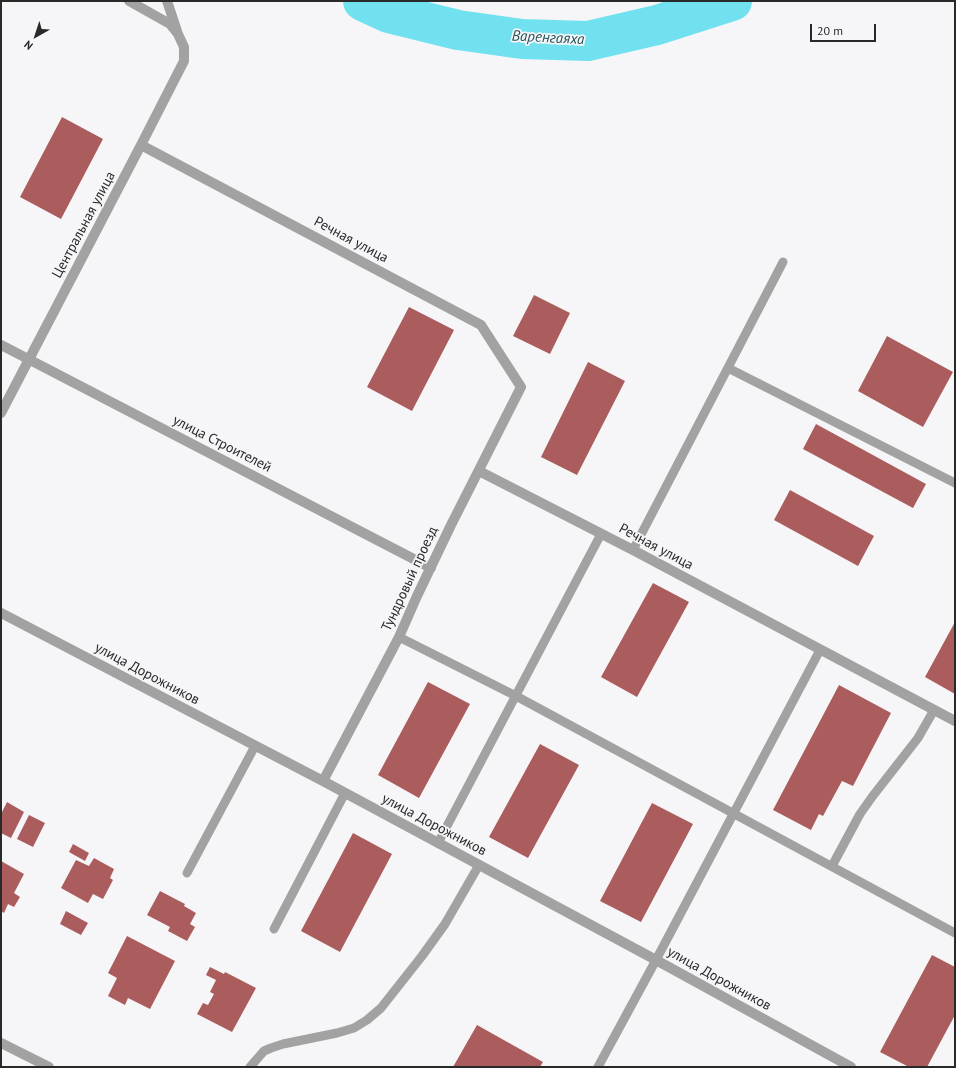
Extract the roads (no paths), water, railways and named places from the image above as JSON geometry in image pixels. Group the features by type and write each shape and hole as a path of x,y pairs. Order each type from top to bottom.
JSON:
{"street":[{"path":"129,1 170,24 178,34"},
{"path":"167,1 178,34"},
{"name":"Центральная улица","path":"1,413 184,60 184,48 178,34"},
{"name":"Речная улица","path":"141,145 481,325 521,387"},
{"name":"улица Строителей","path":"1,344 431,568"},
{"name":"Тундровый проезд","path":"323,781 399,637 451,525 521,387"},
{"name":"Речная улица","path":"479,471 633,550 955,721"},
{"name":"улица Дорожников","path":"1,613 323,781 656,960 850,1067"},
{"path":"1,1043 49,1067"}],"lane":[{"path":"633,550 783,262"},
{"path":"728,368 955,483"},
{"path":"438,843 601,534"},
{"path":"399,637 516,696 955,933"},
{"path":"598,1067 820,650"},
{"path":"832,866 860,814 918,738 934,710"},
{"path":"187,874 255,746"},
{"path":"274,929 345,793"},
{"path":"250,1067 264,1052 271,1048 354,1028 367,1020 381,1008 445,924 479,865"}],"waterway":[{"name":"Варенгаяха","path":"363,1 389,13 458,30 522,39 588,41 657,25 732,1"}]}
